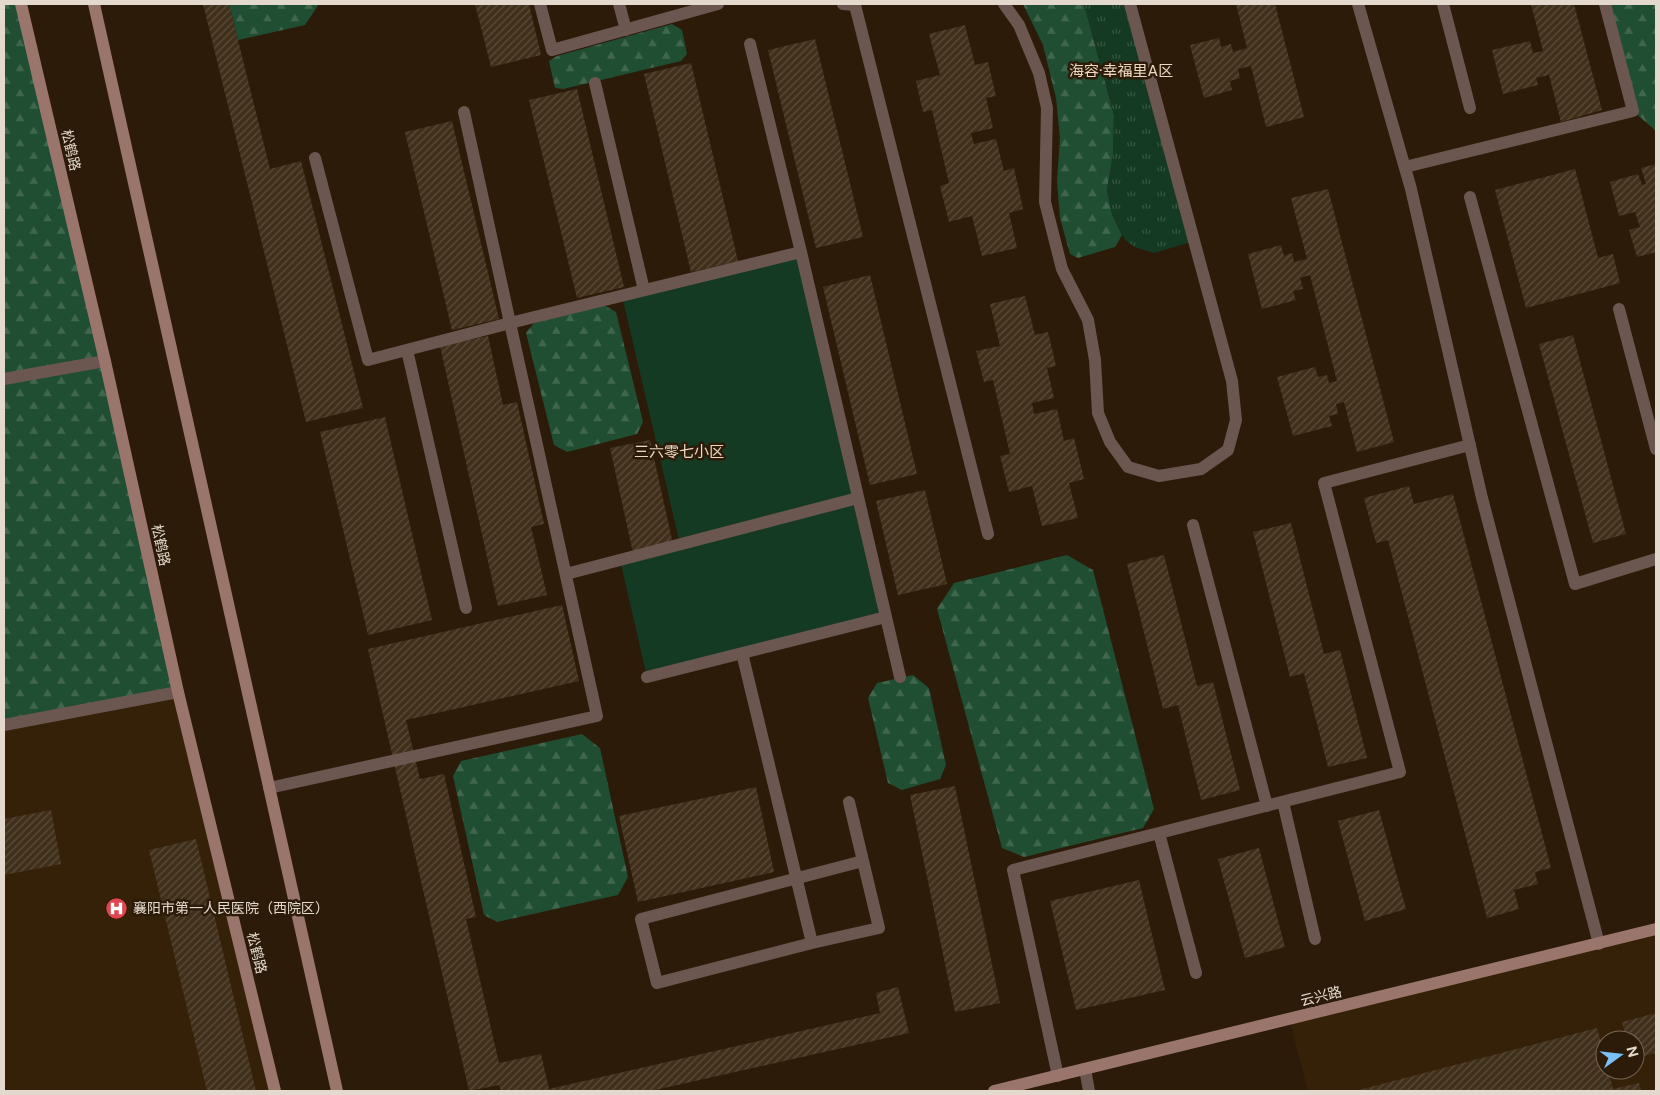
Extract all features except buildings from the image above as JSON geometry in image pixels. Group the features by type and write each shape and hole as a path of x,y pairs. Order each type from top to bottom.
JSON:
{"main road":[{"name":"松鹤路","path":"22,4 105,361 178,692 275,1091"},
{"path":"94,4 337,1091"},
{"name":"云兴路","path":"994,1091 1656,930"}],"street":[{"path":"540,4 552,50 718,4"},
{"path":"619,4 626,30"},
{"path":"853,4 988,534"},
{"path":"1004,4 1019,25 1041,82 1047,108 1045,202 1062,268 1088,320 1095,360 1098,413 1110,442 1128,467 1159,476 1201,469 1228,450 1236,420 1232,381 1130,4"},
{"path":"1358,4 1405,167 1485,508 1599,944"},
{"path":"1443,4 1470,108"},
{"path":"1405,167 1633,111 1605,4"},
{"path":"750,44 801,252 900,678"},
{"path":"595,83 644,290"},
{"path":"269,788 597,716 464,112"},
{"path":"315,158 368,360 801,252"},
{"path":"1470,197 1575,584 1656,559"},
{"path":"1619,309 1656,449"},
{"path":"407,350 466,608"},
{"path":"4,379 105,361"},
{"path":"1058,1076 1013,870 1400,772 1324,483 1470,444"},
{"path":"566,574 858,498"},
{"path":"1193,524 1267,806"},
{"path":"647,677 886,617"},
{"path":"742,653 812,943"},
{"path":"4,725 178,692"},
{"path":"849,802 879,928 812,943 657,983 641,920 863,861"},
{"path":"1283,802 1315,939"},
{"path":"1159,834 1196,973"},
{"path":"1086,1069 1089,1091"}],"shaded area":[{"path":"4,4 275,1091 4,1091"},
{"path":"1656,929 1656,1091 1308,1091 1289,1019"}],"green space":[{"path":"4,4 21,4 178,692 4,725"},
{"path":"229,4 319,4 305,25 238,40"},
{"path":"1023,4 1084,4 1114,115 1113,155 1107,190 1112,214 1122,235 1115,247 1078,258 1070,254 1060,218 1057,181 1060,138 1056,98 1043,45"},
{"path":"1084,4 1130,4 1194,241 1154,253 1135,247 1125,240 1112,214 1107,190 1113,155 1114,115"},
{"path":"1605,4 1656,4 1656,131 1633,111"},
{"path":"672,24 682,30 687,54 681,61 563,89 555,88 549,61 557,56"},
{"path":"801,252 886,617 647,677 620,560 680,544 622,296"},
{"path":"604,305 616,312 643,422 637,434 567,452 554,445 526,333 534,323"},
{"path":"1067,555 1093,570 1154,809 1143,828 1024,857 1002,848 937,609 954,583"},
{"path":"913,675 929,688 946,765 940,779 902,790 888,783 868,698 877,683"},
{"path":"582,734 600,748 628,877 618,895 497,922 484,915 453,776 461,761"}],"place":[{"name":"襄阳市第一人民医院（西院区）","path":"117,908"}],"district":[{"name":"海容·幸福里A区","path":"1121,70"},
{"name":"三六零七小区","path":"679,451"}]}
